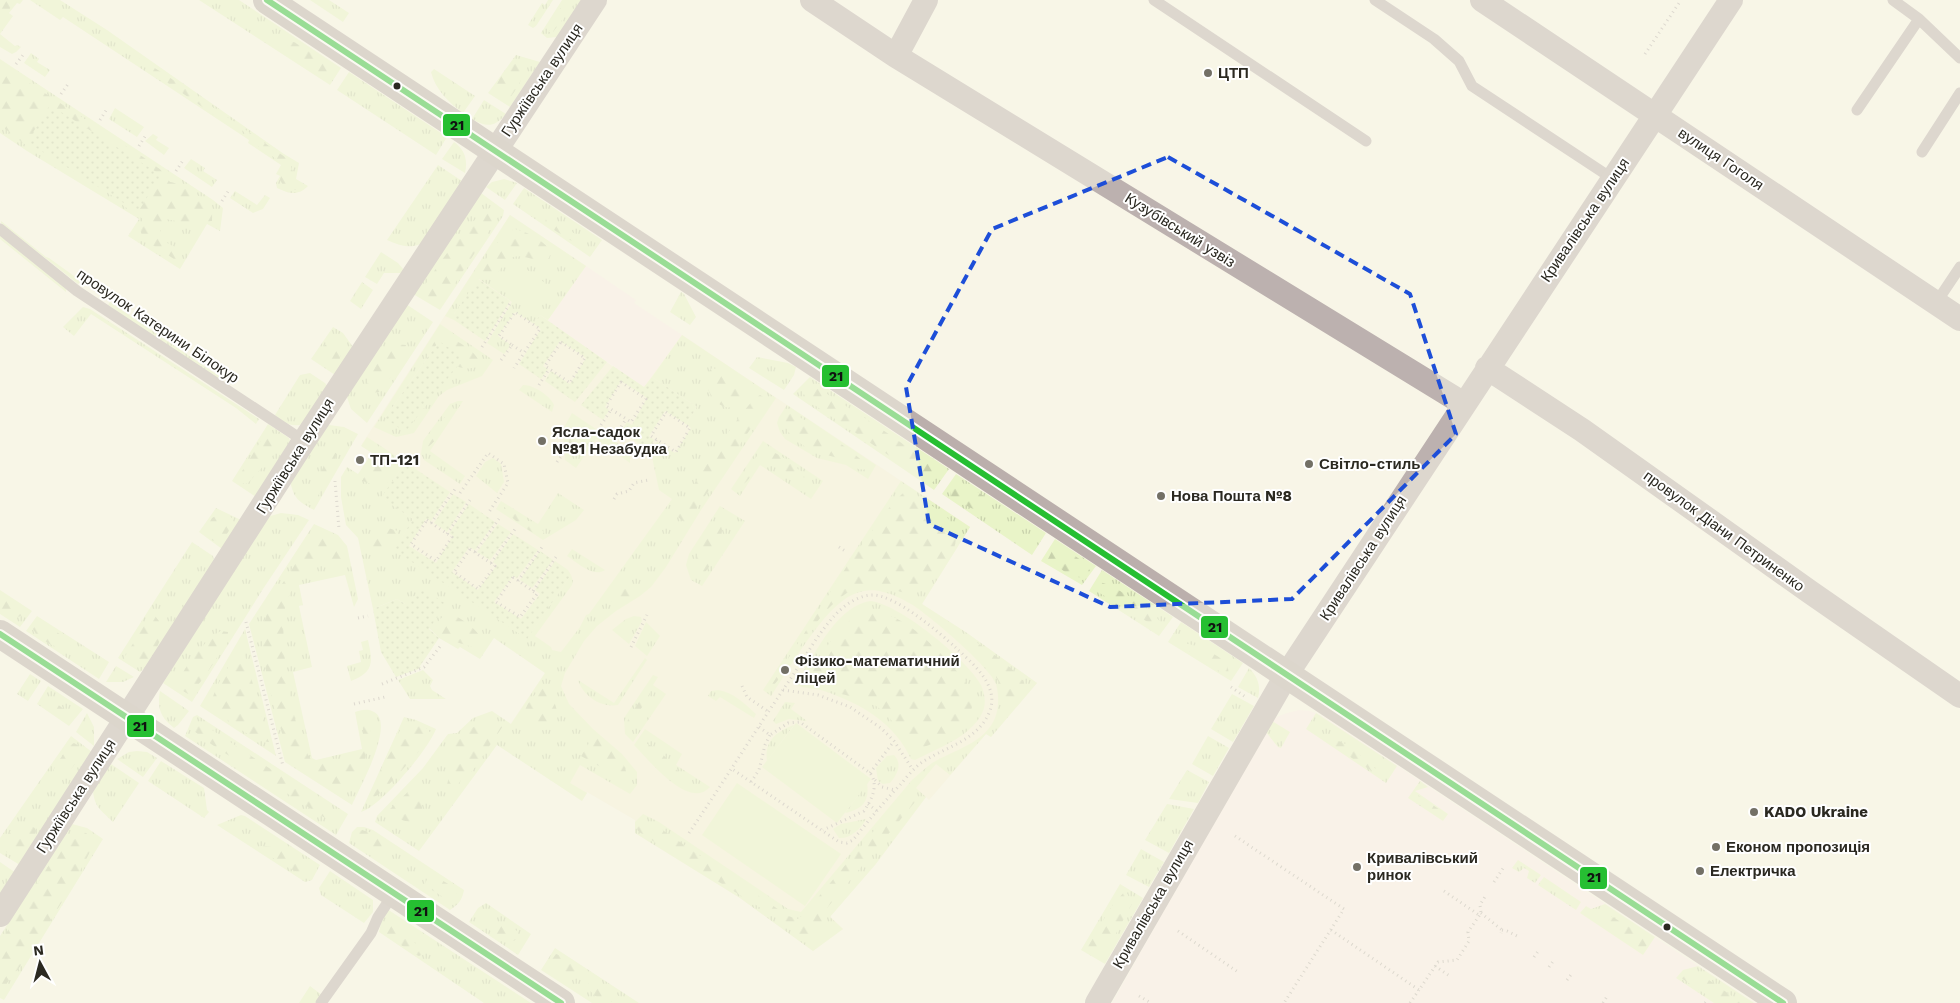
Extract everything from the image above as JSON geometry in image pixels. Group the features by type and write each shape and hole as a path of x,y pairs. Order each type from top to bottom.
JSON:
{"main road":[{"path":"267,0 1783,1003"},
{"path":"0,634 561,1003"}],"street":[{"name":"Гуржіївська вулиця","path":"0,915 304,441 595,0"},
{"name":"Кузубівський узвіз","path":"812,0 896,56 1464,404"},
{"path":"896,56 926,0"},
{"name":"вулиця Гоголя","path":"1482,0 1960,319"},
{"name":"Кривалівська вулиця","path":"1097,1003 1286,674 1731,0"},
{"name":"провулок Діани Петриненко","path":"1487,368 1582,430 1960,696"}],"lane":[{"path":"1154,0 1366,141"},
{"path":"1375,0 1434,40 1459,62 1472,86 1612,179"},
{"path":"1894,0 1920,19 1960,58"},
{"path":"1857,110 1920,19"},
{"path":"1922,152 1960,93"},
{"name":"провулок Катерини Білокур","path":"0,229 77,291 304,441"},
{"path":"1936,303 1960,267"},
{"path":"320,1003 372,933 378,917 394,894"}],"path":[{"path":"1645,54 1681,0"},
{"path":"16,64 23,55"},
{"path":"61,94 68,84"},
{"path":"100,120 107,109"},
{"path":"139,146 146,135"},
{"path":"176,171 184,160"},
{"path":"222,201 228,190"},
{"path":"482,348 511,302"},
{"path":"514,368 524,353 540,329 515,312 499,336 524,353"},
{"path":"561,342 585,358 570,382 549,369 545,366 561,342"},
{"path":"501,360 512,345"},
{"path":"539,385 549,369"},
{"path":"621,382 646,399 631,422 626,419 606,406 621,382"},
{"path":"601,425 611,410"},
{"path":"666,412 690,428 676,452 657,439 652,436 666,412"},
{"path":"616,435 626,419"},
{"path":"642,454 649,451 657,439"},
{"path":"460,493 488,452 499,458 504,464 508,483 489,512"},
{"path":"557,462 562,455"},
{"path":"614,500 617,494 630,491 634,483 648,480"},
{"path":"335,481 339,529"},
{"path":"431,523 455,489"},
{"path":"447,534 470,500"},
{"path":"475,552 499,519"},
{"path":"427,520 431,523 452,537 436,561 411,544 427,520"},
{"path":"491,563 515,529"},
{"path":"518,581 542,547"},
{"path":"839,547 845,551"},
{"path":"470,548 475,552 495,566 478,589 454,572 470,548"},
{"path":"533,591 556,557"},
{"path":"513,577 518,581 537,594 520,617 496,602 513,577"},
{"path":"689,833 825,628 850,602 875,595 888,598 899,605 946,638 968,659 986,681 992,695 989,712 975,732 920,764 895,790 853,840 846,843 839,842 732,769"},
{"path":"631,647 647,614"},
{"path":"358,618 368,616"},
{"path":"246,622 283,766"},
{"path":"382,684 424,667 442,644"},
{"path":"742,686 747,697 769,712"},
{"path":"1231,687 1255,703"},
{"path":"783,690 818,695 850,707 881,728 894,741 914,770"},
{"path":"354,704 385,697"},
{"path":"752,782 759,770 765,745 770,734 788,724 800,722 870,773 882,787 895,790"},
{"path":"759,727 770,734"},
{"path":"870,773 894,741"},
{"path":"823,830 864,811 875,786 875,780"},
{"path":"868,804 877,811"},
{"path":"1235,836 1344,909 1284,1003"},
{"path":"1494,882 1504,867"},
{"path":"1444,891 1480,914 1502,932 1507,930 1519,937"},
{"path":"1410,1003 1438,962 1457,960 1468,941 1468,932 1480,914 1480,905 1486,895"},
{"path":"1331,930 1419,990"},
{"path":"1178,931 1238,972"},
{"path":"1534,957 1539,950"},
{"path":"1549,967 1554,960"},
{"path":"1435,966 1449,977"},
{"path":"1566,980 1573,972"},
{"path":"1603,1003 1608,995"},
{"path":"1139,996 1151,1003"}],"highlighted area":[{"path":"1168,157 1410,294 1456,434 1292,599 1110,607 929,524 906,387 992,229"}],"shaded area":[{"name":"Фізико-математичний ліцей","path":"510,215 586,266 547,321 597,356 644,387 682,335 970,527 922,604 967,633 1037,683 991,737 986,734 929,800 926,797 875,865 830,916 843,929 813,951 740,898 635,833 635,820 587,792 582,801 497,744 545,673 386,563 377,454 362,444"},
{"path":"586,266 636,300 634,303 682,335 644,387 547,321"},
{"name":"Кривалівський ринок","path":"1299,710 1310,711 1324,717 1754,1003 1112,1003 1265,731 1277,717"}],"green space":[{"path":"0,0 23,0 20,4 17,3 9,13 13,16 0,34"},
{"path":"0,0 16,0 0,23"},
{"path":"30,0 60,0 107,30 299,163 296,179 308,186 297,193 286,192 277,188 276,183 280,176 276,174 281,165 248,143 249,140 63,17 60,20"},
{"path":"199,0 239,0 341,68 330,85"},
{"path":"310,0 329,0 349,13 343,22"},
{"path":"548,0 553,0 536,26 533,28 528,25 542,3 545,5"},
{"path":"562,0 582,0 557,37 547,38 541,33"},
{"path":"565,0 577,0 553,32 549,32 550,26"},
{"path":"0,34 15,46 21,47 12,54 0,47"},
{"path":"284,38 311,52 333,72 329,77 310,67 295,55 285,43"},
{"path":"122,48 166,75 285,157 290,164 299,187 295,190 283,185 280,180 282,163 255,144 243,131 224,122 152,72"},
{"path":"31,53 39,59 37,62 50,70 45,77 24,63"},
{"path":"516,55 540,62 510,107 488,93"},
{"path":"0,59 213,200 223,208 220,231 207,224 180,269 128,236 139,219 0,133"},
{"path":"520,59 527,63 524,73 514,93 507,101 500,98 496,93 496,87 503,73"},
{"path":"0,64 143,157 161,170 170,182 191,191 209,205 212,210 212,221 196,225 166,219 160,223 162,240 178,249 178,259 174,259 143,239 140,229 143,219 121,204 116,196 66,163 51,161 42,156 0,125"},
{"path":"434,69 475,96 463,113 439,90 431,72"},
{"path":"349,72 447,137 436,155 337,90"},
{"path":"484,100 506,114 502,119 494,124 486,125 472,119"},
{"path":"50,105 161,175 138,212 27,142"},
{"path":"115,108 144,127 137,137 109,119"},
{"path":"153,134 158,137 156,140 169,148 164,155 145,141"},
{"path":"454,142 461,148 465,156 465,173 442,159"},
{"path":"191,159 205,168 203,171 217,180 212,187 184,168"},
{"path":"438,165 462,181 421,244 408,246 387,240"},
{"path":"504,179 517,183 505,200 486,187 492,182"},
{"path":"524,188 602,240 590,257 513,204"},
{"path":"235,191 257,205 265,195 270,198 263,209 253,213 230,198"},
{"path":"481,193 504,210 503,216 440,310 413,294"},
{"path":"492,207 497,209 500,214 439,305 425,296 422,290 464,231"},
{"path":"510,215 586,266 548,320 540,315 534,324 515,312 498,336 511,345 504,354 487,343 512,302 479,279 454,314 454,320 445,316"},
{"path":"546,219 571,231 580,238 582,242 580,245 551,228 545,223"},
{"path":"1,221 46,257 81,281 78,284 1,223"},
{"path":"515,229 531,235 545,244 551,252 549,258 535,260 522,256 513,257 491,278 486,280 480,277 484,263 498,242"},
{"path":"0,233 66,289 66,292 0,239"},
{"path":"381,252 398,263 404,270 402,273 384,273 377,284 365,277"},
{"path":"515,261 545,283 528,307 498,285"},
{"path":"478,279 510,301 485,341 454,320 454,314"},
{"path":"362,282 373,290 361,309 350,301"},
{"path":"681,292 684,294 696,317 690,325 670,312"},
{"path":"110,302 223,379 219,382 108,305"},
{"path":"406,304 433,322 367,423 351,409 346,394"},
{"path":"83,307 90,309 259,419 256,424 236,408 91,314 74,336 63,327"},
{"path":"540,315 607,362 575,402 545,381 551,371 570,384 586,358 560,341 543,366 548,369 541,379 519,364 541,329 534,324"},
{"path":"440,324 493,360 482,376 447,390 439,396 414,433 396,437 374,427","holes":["439,341 463,359 443,382 385,418"]},
{"path":"333,327 343,333 353,347 335,375 311,359"},
{"path":"440,334 457,341 473,352 479,361 475,367 457,367 434,352 431,348"},
{"path":"682,335 776,398 651,587 597,626 584,641 565,673 561,686 569,704 593,729 622,754 637,772 637,785 630,794 580,765 570,783 587,793 582,801 497,745 419,851 375,822 377,816 423,768 448,734 457,733 473,718 492,711 511,724 545,673 494,638 480,659 460,647 458,649 439,638 405,604 397,599 373,609 358,538 346,525 341,497 341,477 347,467 358,474 372,453 361,446 367,437 405,462 382,498 413,519 395,550 527,638 571,575 572,585 535,636 551,647 552,650 561,652 672,499 659,490 651,452 657,442 675,453 691,428 686,424 697,407 652,377"},
{"path":"336,339 342,348 339,360 331,364 322,361 318,356 322,348 327,343"},
{"path":"439,341 464,358 405,432 385,418"},
{"path":"393,344 406,345 402,360 381,391 370,391 366,387 374,369 380,358"},
{"path":"757,357 788,363 796,367 794,375 784,390 749,368"},
{"path":"613,366 644,387 652,377 697,407 686,424 665,411 649,436 654,440 648,450 621,431 627,422 632,425 647,398 621,381 605,407 609,410 603,420 581,405"},
{"path":"712,368 747,386 746,395 735,406 726,407 720,405 710,394 707,381 708,374"},
{"path":"310,373 328,387 303,424 288,424 275,415 300,375"},
{"path":"810,377 949,469 934,490 793,394"},
{"path":"523,385 527,385 545,394 554,405 552,412 519,390"},
{"path":"807,385 821,390 919,456 938,475 933,482 928,482 810,402 803,393"},
{"path":"760,395 767,399 766,406 688,521 684,522 678,517 681,505 732,427 753,400"},
{"path":"463,401 430,451 465,476 460,484 424,460 421,454 423,441 450,404"},
{"path":"787,405 876,465 868,479 846,465 817,458 785,439 777,423"},
{"path":"453,407 454,410 443,430 428,447 426,445 429,437"},
{"path":"572,413 623,447 630,455 630,463 596,439 576,468 565,460 563,429"},
{"path":"788,413 805,420 830,436 869,467 863,470 856,468 837,458 820,454 805,446 794,438 787,429 785,423"},
{"path":"575,422 581,423 613,444 610,445 595,438 589,441 580,455 572,456 569,448 569,439"},
{"path":"268,424 289,438 291,444 256,497 232,481"},
{"path":"329,425 344,427 358,434 314,510 298,499 293,492 290,481 323,428"},
{"path":"271,432 279,437 281,443 276,452 248,483 236,481 262,439"},
{"path":"763,441 823,481 811,499 760,465 740,496 731,489"},
{"path":"763,447 781,456 810,478 795,476 764,462 744,484 736,487"},
{"path":"332,452 336,453 332,471 316,500 310,503 306,501 305,497 320,475 328,455"},
{"path":"493,458 501,464 504,482 497,493 476,476 485,462"},
{"path":"405,462 450,492 431,521 426,519 409,546 436,563 453,536 449,533 469,504 495,522 475,550 469,547 452,572 478,590 497,565 493,562 513,534 538,550 517,578 513,576 494,602 521,619 540,594 535,590 555,561 568,570 571,575 527,639 394,550 413,519 381,498"},
{"path":"377,465 390,467 393,470 387,483 376,486 363,481 369,471"},
{"path":"956,474 1046,533 1032,555 942,494"},
{"path":"901,481 970,527 922,604 967,633 1037,683 991,737 986,734 950,775 936,764 916,788 926,797 875,865 830,917 843,929 813,951 740,898 635,833 635,822 643,814 659,822 788,909 801,912 912,780 932,763 976,740 990,727 996,714 998,692 996,684 983,666 958,641 911,604 880,591 872,590 854,594 831,611 808,639 771,696 763,690"},
{"path":"959,481 984,496 987,500 985,506 977,511 951,496 950,490"},
{"path":"904,492 935,508 950,520 955,527 958,533 955,544 944,563 926,584 913,592 899,592 868,584 855,588 844,595 826,611 810,631 778,681 769,689 852,558 892,504"},
{"path":"558,493 584,510 576,520 543,540 496,509 501,501 538,524"},
{"path":"453,494 466,502 447,532 434,523"},
{"path":"720,506 745,521 702,586 691,580 686,565 689,554"},
{"path":"504,507 542,530 544,532 542,535 522,526 504,510"},
{"path":"216,508 241,520 222,549 199,532"},
{"path":"281,513 298,515 309,520 192,702 163,683 267,517"},
{"path":"219,514 228,515 233,519 228,532 219,542 210,539 204,532 212,518"},
{"path":"314,524 338,535 347,546 358,599 354,607 345,575 299,585 303,605 299,606 312,667 293,672 312,758 316,760 362,749 355,712 369,710 380,718 379,742 352,805 285,762 249,624"},
{"path":"498,524 511,532 490,560 477,552"},
{"path":"717,526 721,526 722,530 716,555 701,577 698,577 695,564 697,557 703,543"},
{"path":"388,528 398,531 397,538 384,558 378,559 370,553 369,544 376,533"},
{"path":"319,537 333,541 341,546 344,555 343,560 311,566 293,588 287,601 284,616 285,659 288,684 299,732 306,750 314,763 341,761 362,754 365,747 362,721 367,717 373,720 365,759 350,787 344,788 311,772 290,758 269,687 263,649 263,632 270,604 306,548"},
{"path":"1055,539 1096,566 1082,585 1041,561"},
{"path":"192,542 213,556 214,561 147,666 140,672 118,658"},
{"path":"572,549 605,570 596,572 581,566 567,556"},
{"path":"1053,549 1063,550 1080,559 1090,571 1082,578 1069,575 1048,559"},
{"path":"540,551 553,560 532,588 520,580"},
{"path":"1102,570 1173,617 1159,636 1089,591"},
{"path":"627,581 633,592 629,600 619,606 611,601 611,598 616,590"},
{"path":"1098,582 1104,583 1132,598 1157,617 1160,622 1157,626 1146,621 1093,589"},
{"path":"423,589 446,604 429,629 439,638 420,666 421,668 396,677 381,652 373,609 397,599 405,604"},
{"path":"0,590 32,611 20,627 0,614"},
{"path":"0,593 19,607 25,614 16,618 0,610"},
{"path":"870,601 897,611 931,634 974,674 983,690 984,708 973,726 955,740 915,760 911,759 896,735 886,725 863,708 824,691 797,685 813,655 833,626 850,610"},
{"path":"863,610 889,615 913,629 935,647 964,680 969,687 973,702 969,715 955,731 929,745 918,748 914,747 901,736 889,717 878,707 865,700 825,688 810,680 815,664 830,642 848,622"},
{"path":"450,614 464,621 477,632 484,640 481,646 477,648 453,641 438,631 436,626 438,621"},
{"path":"37,616 109,662 99,679 26,631"},
{"path":"150,616 155,616 159,621 162,636 157,647 142,667 135,666 124,658"},
{"path":"634,616 641,617 642,621 629,644 612,630 626,619"},
{"path":"40,622 63,636 71,645 61,647 45,641 33,629"},
{"path":"646,622 660,636 647,656 635,646"},
{"path":"945,622 1004,662 1015,672 1026,689 995,725 1003,699 1001,687 996,676 980,656"},
{"path":"1181,622 1243,663 1231,681 1168,642"},
{"path":"245,629 276,756 200,706"},
{"path":"221,631 228,632 227,638 205,676 193,691 188,694 178,688 182,674 194,656 215,634"},
{"path":"368,640 371,655 370,666 359,678 351,681 347,666 361,662 359,651 363,650 361,642"},
{"path":"1181,644 1201,648 1217,656 1227,663 1229,674 1204,662 1185,648"},
{"path":"243,649 269,742 254,738 212,708 217,686"},
{"path":"645,658 647,660 618,705 599,703 588,696 580,686 578,680 614,703"},
{"path":"116,666 134,677 123,682 106,682"},
{"path":"1249,668 1258,682 1258,698 1238,687"},
{"path":"423,670 433,680 430,686 432,690 446,699 410,699 398,680"},
{"path":"30,674 41,681 28,701 17,694"},
{"path":"653,675 658,677 653,685 666,694 633,742 625,734 624,718"},
{"path":"48,686 83,709 69,726 37,704"},
{"path":"544,687 549,692 557,711 556,721 552,728 545,730 537,729 530,725 526,719 525,711 533,697"},
{"path":"649,688 650,694 628,730 626,727 629,716"},
{"path":"718,690 729,693 743,703 756,714 754,718 720,697 716,701 708,696 711,691"},
{"path":"160,691 189,711 174,728 165,720 159,707"},
{"path":"1232,694 1254,706 1233,742 1211,729"},
{"path":"42,699 51,701 64,709 69,717 69,721 50,712 41,703"},
{"path":"785,702 795,703 791,709 807,721 789,719 776,724 773,721"},
{"path":"87,713 94,727 94,746 76,732"},
{"path":"1316,713 1397,766 1386,783 1306,729"},
{"path":"197,715 348,814 336,835 185,736 193,717"},
{"path":"404,717 436,729 424,750 403,776 370,808 361,812"},
{"path":"1272,721 1290,732 1281,748 1265,731"},
{"path":"197,722 332,810 340,818 338,822 325,818 211,744 194,731 193,725"},
{"path":"405,722 413,722 420,725 430,732 431,738 384,790 372,799 381,769"},
{"path":"487,723 503,726 473,770 461,780 449,799 447,787 452,765 452,750 456,740 473,727"},
{"path":"796,723 871,779 837,823 762,767"},
{"path":"794,725 767,761 768,748 773,738 782,730"},
{"path":"645,729 682,754 676,765 710,787 701,793 691,793 669,780 634,745"},
{"path":"594,735 616,753 624,766 626,778 622,779 581,756"},
{"path":"71,736 92,752 20,865 0,853 0,838"},
{"path":"1208,736 1229,748 1213,776 1192,764"},
{"path":"1332,738 1350,746 1379,772 1378,775 1332,745 1330,740"},
{"path":"74,743 79,746 76,763 64,774 53,773 55,766 70,745"},
{"path":"645,743 658,749 694,789 679,783 656,764"},
{"path":"129,752 147,752 157,758 143,777 117,759"},
{"path":"894,755 899,766 897,773 890,783 883,784 878,781 876,768 887,756"},
{"path":"161,761 204,788 207,810 209,812 204,818 148,781"},
{"path":"111,764 139,783 113,822 97,804 93,790"},
{"path":"1187,770 1209,782 1198,803 1169,799"},
{"path":"1420,781 1428,787 1415,791 1448,814 1443,821 1408,798"},
{"path":"737,783 841,854 805,906 702,835"},
{"path":"867,783 868,790 864,804 845,813"},
{"path":"413,787 419,790 421,798 422,811 420,822 402,820 394,816 389,810"},
{"path":"1415,793 1446,814 1443,818 1411,798"},
{"path":"910,795 916,798 915,802 827,908 825,931 811,938 806,938 796,933 780,920 645,836 636,827 638,824 644,823 661,829 788,916 798,919 883,820"},
{"path":"1167,804 1194,809 1169,853 1145,840"},
{"path":"241,815 320,865 312,880 305,882 217,825"},
{"path":"866,819 858,830 847,837 839,838 833,829 841,824"},
{"path":"27,824 35,828 36,831 27,849 18,855 12,855 0,847 10,831"},
{"path":"72,824 87,828 103,839 4,1000 0,998 0,936"},
{"path":"357,827 373,830 464,890 460,902 450,910 349,843 352,832"},
{"path":"359,830 382,837 390,846 380,852 361,847 353,838"},
{"path":"73,832 86,833 95,840 90,852 35,945 20,967 0,989 0,943 66,838"},
{"path":"260,846 274,847 288,852 298,861 303,874 298,873 268,855"},
{"path":"1141,849 1164,862 1149,887 1126,875"},
{"path":"1518,860 1541,875 1535,883 1527,878 1529,871 1524,868 1519,872 1512,868"},
{"path":"0,862 16,873 0,897"},
{"path":"330,871 373,900 373,912 364,923 321,895 319,888"},
{"path":"435,876 450,885 457,893 452,899 448,900 427,887 425,884 428,877"},
{"path":"1544,877 1581,902 1576,910 1538,885"},
{"path":"1120,884 1143,898 1105,964 1081,950"},
{"path":"1125,891 1132,904 1108,948 1098,955 1087,948 1111,907"},
{"path":"486,903 531,934 518,955 469,922 478,908"},
{"path":"1605,904 1655,937 1643,955 1580,913 1586,906 1591,909"},
{"path":"387,909 531,1003 484,1003 379,932 382,918"},
{"path":"1591,914 1611,916 1651,940 1642,952 1590,916"},
{"path":"498,922 504,922 517,931 518,937 514,941 510,941 493,934 488,928"},
{"path":"389,923 409,936 423,954 419,956 414,954 388,936 384,929"},
{"path":"555,948 639,1003 592,1003 541,970"},
{"path":"556,954 576,965 582,971 582,976 570,980 552,970 548,965"},
{"path":"1698,966 1754,1003 1714,1003 1676,978 1683,970"},
{"path":"1697,974 1706,978 1742,1003 1719,1003 1681,978 1686,975"},
{"path":"588,982 633,1003 612,1002 598,998 593,994"},
{"path":"310,986 322,995 315,1003 299,1003"}],"transit line":[{"name":"21","path":"267,0 1783,1003"},
{"name":"21","path":"0,634 561,1003"}],"place":[{"name":"ЦТП","path":"1208,73"},
{"name":"Ясла-садок №81 Незабудка","path":"542,441"},
{"name":"ТП-121","path":"360,460"},
{"name":"Світло-стиль","path":"1309,464"},
{"name":"Нова Пошта №8","path":"1161,496"},
{"name":"Фізико-математичний ліцей","path":"785,670"},
{"name":"KADO Ukraine","path":"1754,812"},
{"name":"Економ пропозиція","path":"1716,847"},
{"name":"Кривалівський ринок","path":"1357,867"},
{"name":"Електричка","path":"1700,871"}]}
